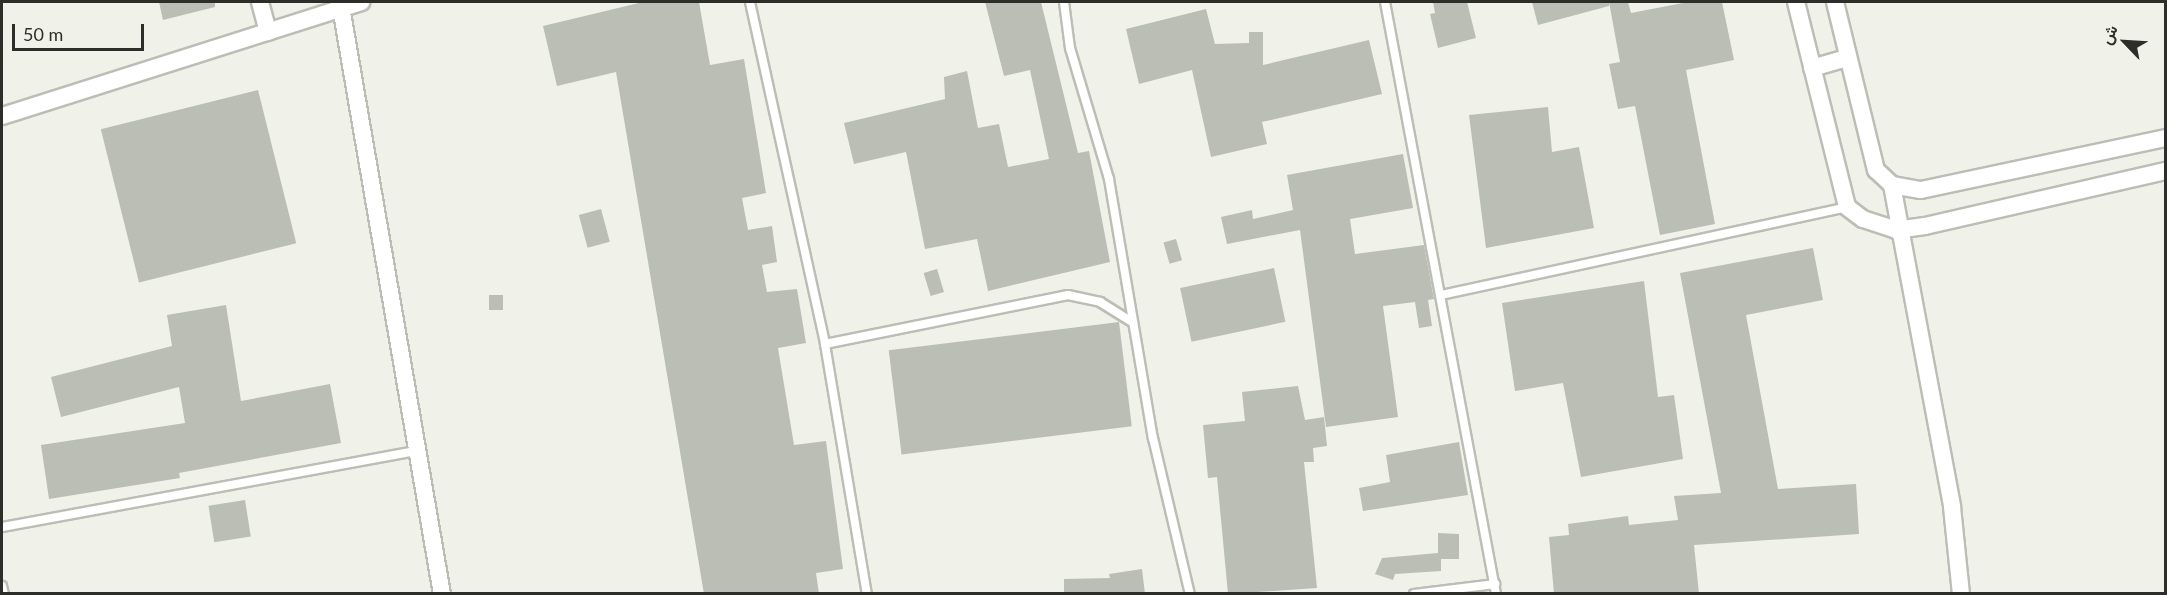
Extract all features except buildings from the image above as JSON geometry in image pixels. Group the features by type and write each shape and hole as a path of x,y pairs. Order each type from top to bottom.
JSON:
{"street":[{"path":"260,2 268,32"},
{"path":"2,116 361,2"},
{"path":"1796,2 1847,207 1896,230 2166,171"},
{"path":"1835,2 1876,170 1892,185 1921,190 2166,138"},
{"path":"341,7 420,450 442,594"},
{"path":"1812,68 1848,58"},
{"path":"1892,185 1896,230 1952,507 1961,594"}],"lane":[{"path":"750,2 825,344 867,594"},
{"path":"1064,2 1070,48 1109,179 1153,438 1190,594"},
{"path":"1385,2 1496,594"},
{"path":"1441,295 1847,207"},
{"path":"825,344 1068,295 1100,302 1133,323"},
{"path":"2,527 420,450"},
{"path":"1414,594 1495,584"},
{"path":"2,586 4,594"}]}
